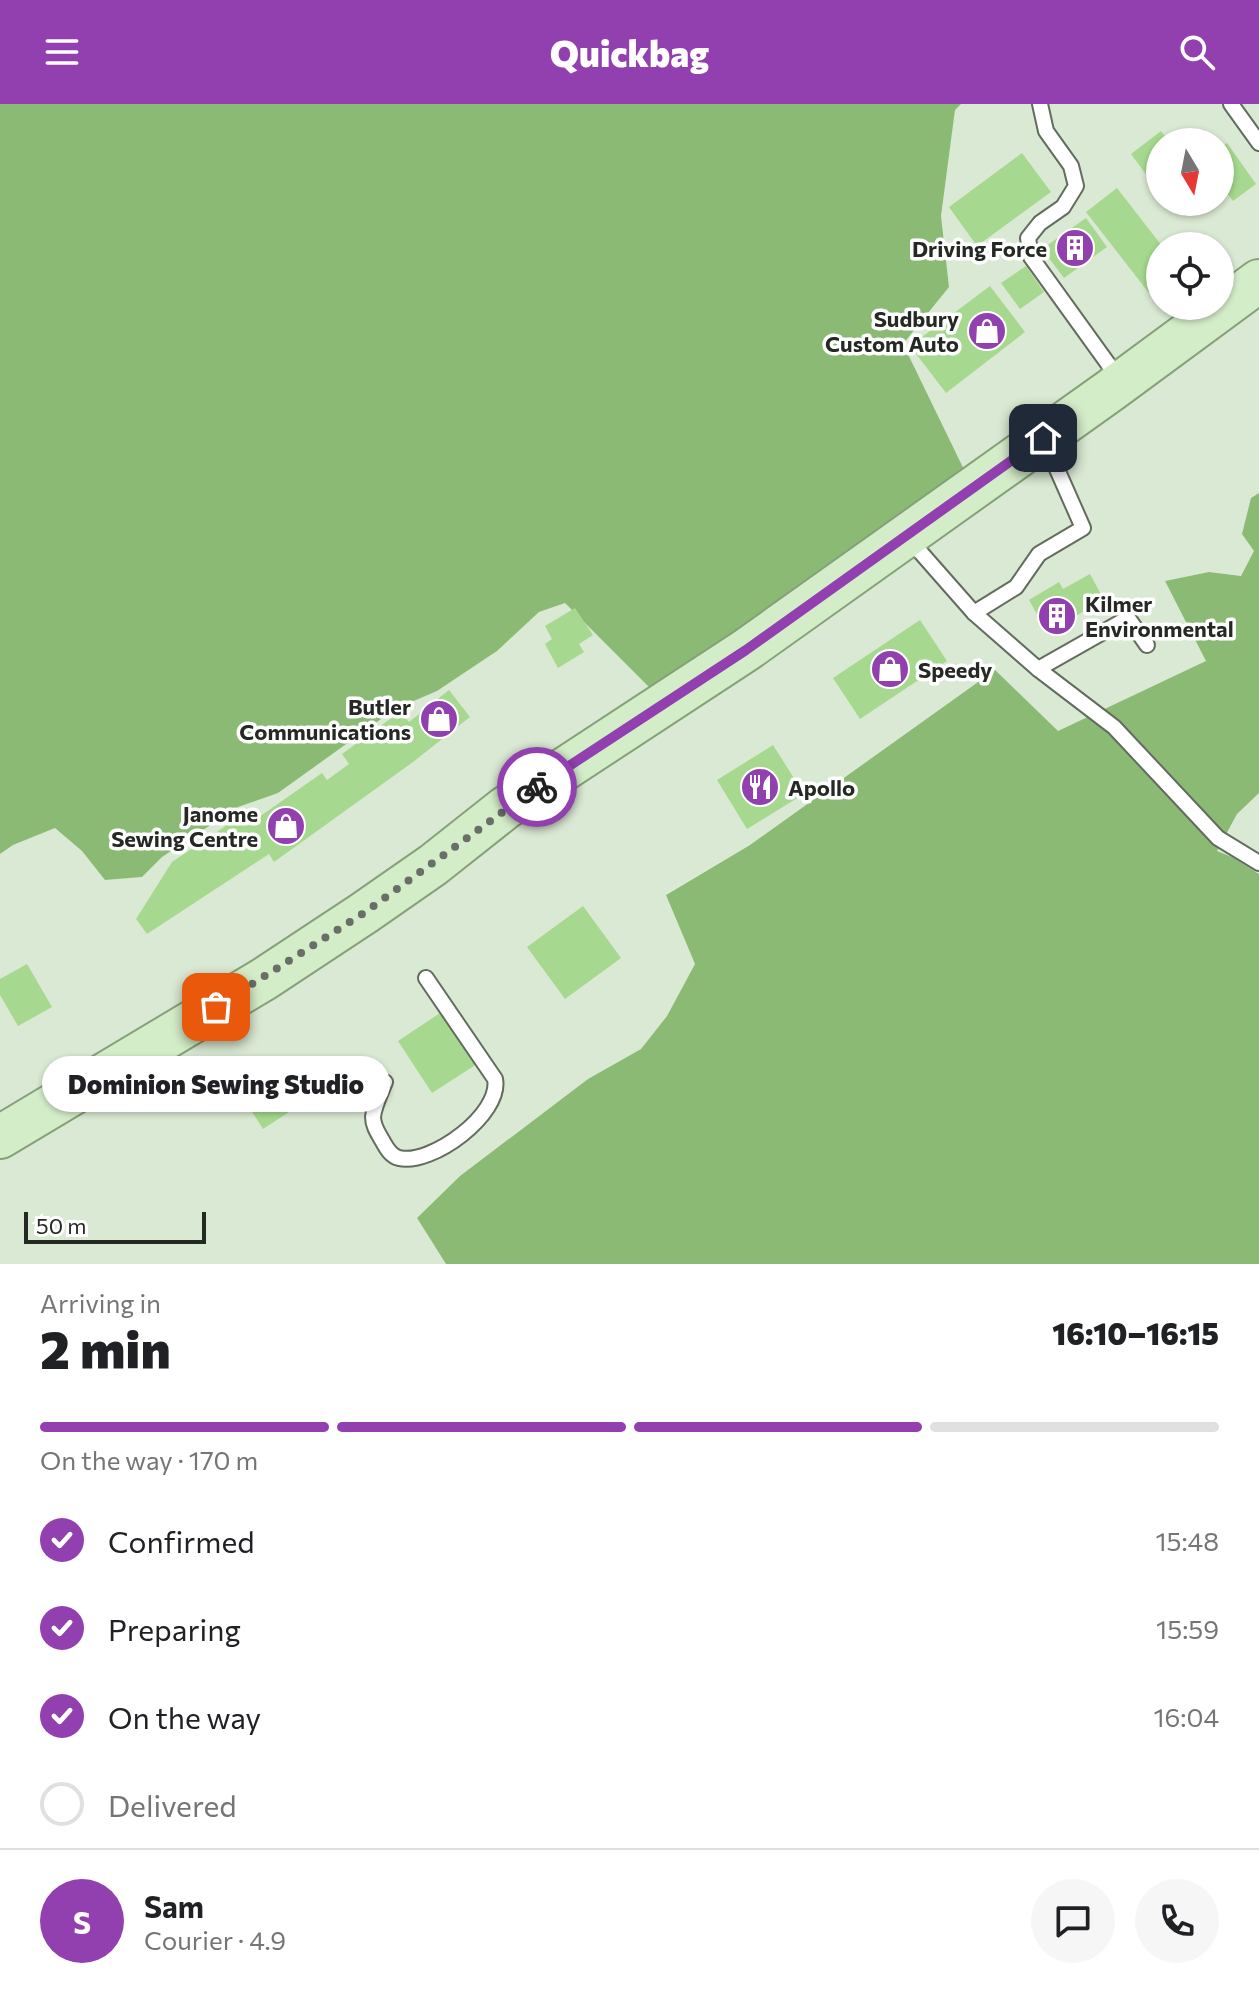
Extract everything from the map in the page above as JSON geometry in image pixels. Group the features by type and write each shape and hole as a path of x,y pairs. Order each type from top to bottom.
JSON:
{"main road":[{"path":"0,1137 264,979 364,913 433,865 505,808 746,650 1259,281"}],"lane":[{"path":"1040,104 1046,131 1071,166 1076,186 1063,207 1040,223 1028,238 1031,257 1121,382"},
{"path":"1231,104 1259,143"},
{"path":"974,613 1016,587 1039,554 1083,528 1043,438"},
{"path":"906,535 974,613 1038,669 1114,727 1218,838 1259,863"},
{"path":"1038,669 1128,618 1147,645"},
{"path":"385,1082 373,1117 375,1129 388,1151 398,1158 421,1157 473,1127 495,1093 495,1079 426,978"}],"shaded area":[{"path":"961,104 1259,104 1259,493 1251,498 1255,550 1241,576 1209,572 1165,581 1207,661 1058,731 750,845 666,894 695,964 667,1016 641,1049 588,1079 460,1176 417,1218 446,1264 0,1264 0,854 13,845 55,828 82,851 105,880 142,877 162,857 238,807 278,793 395,709 437,691 497,651 539,612 565,603 655,692 970,484 903,344 949,287 941,216 955,110"},
{"path":"1259,793 1259,874 1217,851 1237,814"}],"green space":[{"path":"0,104 961,104 955,110 941,216 949,287 903,344 971,484 655,693 565,603 539,612 497,651 437,691 395,709 278,793 238,807 162,857 142,877 105,880 82,851 55,828 13,845 0,854"},
{"path":"1259,493 1259,793 1237,814 1217,851 1259,874 1259,1264 446,1264 417,1218 460,1176 588,1079 641,1049 667,1016 695,964 666,895 750,845 995,670 1058,731 1206,661 1165,581 1209,572 1241,576 1254,551 1242,534 1251,498"}],"building":[{"path":"1146,142 1146,174 1131,154"},
{"path":"1022,153 1051,192 977,246 949,207"},
{"path":"1234,153 1256,184 1234,200"},
{"path":"1117,188 1151,232 1146,232 1146,289 1086,212"},
{"name":"Driving Force","path":"1086,218 1107,247 1064,278 1042,249"},
{"path":"1026,266 1044,292 1020,309 1001,283"},
{"path":"990,286 1025,332 946,393 910,346"},
{"name":"Kilmer Environmental","path":"1090,574 1104,600 1047,632 1029,600 1059,582 1063,589"},
{"path":"575,608 593,635 579,644 584,652 558,668 545,644 552,639 545,626"},
{"name":"Speedy","path":"920,620 947,661 860,719 833,678"},
{"path":"449,690 470,717 274,862 269,854 147,934 136,919 172,862 242,815 249,824 322,773 327,780 349,764 342,754 401,711 409,722"},
{"name":"Apollo","path":"773,745 804,794 747,829 717,780"},
{"path":"583,906 621,958 565,999 527,947"},
{"path":"27,964 52,1007 18,1026 0,995 0,979"},
{"path":"443,1011 477,1064 432,1093 398,1041"},
{"path":"302,1057 323,1090 263,1129 242,1096"}],"way so far":[{"path":"216,1007 364,913 537,787"}],"place":[{"name":"Driving Force","path":"1075,248"},
{"name":"Sudbury Custom Auto","path":"987,331"},
{"name":"Kilmer Environmental","path":"1057,616"},
{"name":"Speedy","path":"890,669"},
{"name":"Butler Communications","path":"439,719"},
{"name":"Apollo","path":"760,787"},
{"name":"Janome Sewing Centre","path":"286,826"},
{"name":"Dominion Sewing Studio","path":"216,1007"}],"route":[{"path":"537,787 746,650 1043,438"}]}
